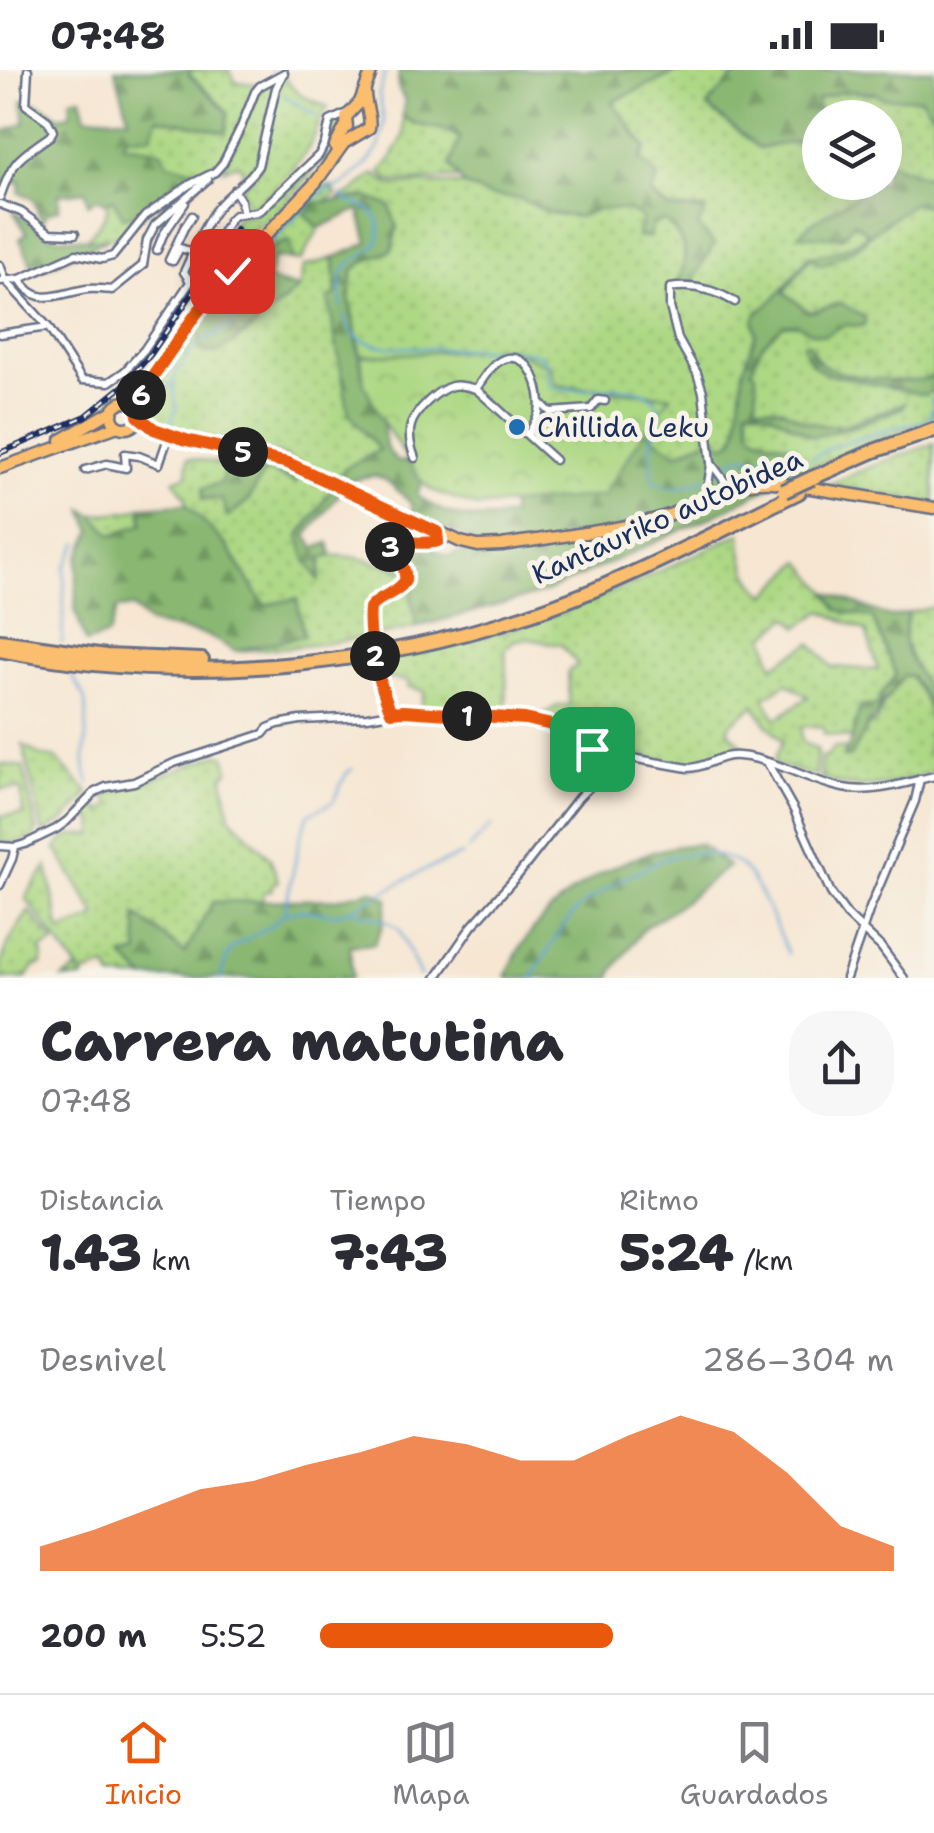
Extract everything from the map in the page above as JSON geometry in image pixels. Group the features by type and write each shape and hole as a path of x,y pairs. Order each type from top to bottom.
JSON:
{"highway":[{"name":"Kantauriko autobidea","path":"0,650 107,660 163,670 235,668 400,648 456,635 592,591 799,492 874,451 934,430"},
{"name":"Kantauriko autobidea","path":"107,660 294,656 398,640 485,620 590,584 784,491 934,438"},
{"name":"Kantauriko autobidea","path":"0,640 21,650"}],"main road":[{"path":"126,402 138,392 217,282 315,175 340,140 346,117 365,93 372,70"},
{"path":"0,465 135,423 142,392 208,298 316,182 344,143 370,128 365,93"},
{"path":"346,117 360,109 368,113"},
{"path":"346,117 350,131 360,134"},
{"path":"0,465 75,432 126,402 133,404 154,429 288,463 441,536 478,546 652,520 729,487 753,482 934,508"},
{"path":"112,411 114,422 123,427 186,440"}],"street":[{"path":"28,70 26,105 48,121 53,132 11,166 0,200 50,233 75,234"},
{"path":"20,279 26,290 36,296 65,295 92,288 112,290 143,265 147,240 156,225 215,172 230,151 255,92 283,71"},
{"path":"190,281 184,272 210,219 258,166 283,71"},
{"path":"0,264 3,281 48,328 82,380 109,382 144,350 230,219 262,209 322,149 330,120 346,117"},
{"path":"3,281 20,279 76,254 102,259 113,256 145,216 215,172"},
{"path":"157,250 195,190"},
{"path":"234,190 243,213"},
{"path":"192,216 168,260 173,261 180,248 193,252"},
{"path":"706,497 711,464 703,392 678,338 670,308 670,288 694,286 735,302"},
{"path":"0,334 48,328"},
{"path":"476,389 502,360 517,359 528,366 540,402 528,434"},
{"path":"414,458 411,426 436,395 452,386 476,389 555,460"},
{"path":"540,402 550,412 592,409 598,400 605,401"},
{"path":"86,470 107,464 126,468 125,454 159,464 168,438"},
{"path":"711,464 729,487"},
{"path":"391,712 382,692 368,614 373,604 405,581 404,569 389,548 399,542 434,544 441,536"},
{"path":"0,846 15,847 56,829 95,792 106,787 134,782 174,763 263,734 278,724 391,712 525,719 574,730 592,749 621,756 692,768 716,758 742,756 846,789 877,788 934,776"},
{"path":"436,978 472,926 579,798 621,756"},
{"path":"768,763 794,810 826,884 848,916 881,947 904,978"},
{"path":"846,978 920,780"},
{"path":"0,885 15,847"}],"green space":[{"path":"115,70 191,70 189,75 228,112 226,132 157,118 151,136 126,137 122,144 160,151 168,163 203,173 198,185 169,209 163,200 144,214 123,217 113,199 105,202 97,198 88,204 86,191 59,194 59,209 47,213 42,224 33,198 19,192 21,181 0,187 0,133 25,123 22,100 37,103 59,117 70,115 71,99 81,97 86,116 129,118"},
{"path":"191,70 229,70 235,82 257,84 230,148 217,165 203,173 122,144 131,133 155,120 228,112 189,74"},
{"path":"399,70 681,70 612,102 646,148 640,158 658,177 651,195 670,209 706,209 698,226 714,244 690,286 679,280 684,248 665,221 653,223 650,237 637,237 642,218 628,210 598,209 577,217 550,213 521,199 489,196 464,185 450,165 460,138 403,116 405,101 398,87"},
{"path":"681,70 740,70 707,107 759,148 802,141 802,200 902,200 902,100 817,100 843,91 921,98 934,113 934,421 799,472 802,460 789,445 751,431 746,396 741,398 733,441 723,445 715,436 677,453 645,431 670,396 557,385 510,348 361,356 349,298 353,270 392,250 368,197 336,201 374,174 392,186 464,185 489,196 521,199 550,213 577,217 598,209 627,210 642,218 638,237 653,223 665,220 679,236 687,259 714,244 651,194 639,158 646,147 612,102"},
{"path":"740,70 934,70 934,113 921,98 883,98 875,93 843,91 817,100 802,100 802,141 759,148 707,106"},
{"path":"282,78 300,95 328,107 300,160 275,189 250,207 241,187 252,179 262,163"},
{"path":"273,81 276,84 258,163 242,180 243,170 238,164 223,169 260,89"},
{"path":"403,116 460,139 451,165 459,178 396,182 380,172 404,135"},
{"path":"338,119 343,124 340,137 304,183 272,217 257,226 205,283 239,238 237,230 231,227 236,217 253,215 315,162"},
{"path":"902,168 934,179 934,209 913,203 859,246 823,265 810,258 784,292 809,312 841,303 865,318 863,326 844,325 825,335 797,324 783,325 762,345 751,369 756,373 757,405 783,409 826,426 847,424 905,403 902,408 813,437 775,415 747,407 751,431 789,445 802,460 799,472 543,593 417,627 411,597 418,577 385,565 395,546 425,546 448,556 469,550 472,540 413,516 412,504 382,478 337,479 345,468 380,450 349,414 328,299 336,294 334,258 368,243 359,209 319,228 305,214 313,203 368,197 390,206 397,227 392,250 353,270 349,298 364,383 383,422 386,447 396,461 409,462 422,482 417,495 450,514 474,518 512,516 510,502 603,496 645,431 677,453 716,436 723,445 733,441 757,312 778,294 809,256 839,249 869,234 854,223 841,238 798,235 849,200 902,200"},
{"path":"321,186 331,186 336,194 313,204 305,213 319,228 301,261 293,260 289,241 275,246 247,275 240,273"},
{"path":"113,199 144,214 118,234 87,239 105,216 105,202"},
{"path":"13,211 53,237 107,240 35,272 20,239 27,233"},
{"path":"289,240 293,260 274,257 268,280 299,288 217,353 200,350 198,327 240,273 247,275 275,246"},
{"path":"334,258 336,295 380,450 345,468 337,479 275,453 171,431 155,421 151,412 153,393 198,327 200,350 217,353 299,288 303,267"},
{"path":"803,343 809,343 820,362 831,369 895,380 934,376 933,388 924,395 825,373 810,361"},
{"name":"Chillida Leku","path":"510,348 550,366 557,385 671,396 603,496 477,507 431,490 383,422 364,384 361,356"},
{"path":"934,444 934,503 827,485 882,462"},
{"path":"229,454 301,473 295,483 265,470 248,501 228,517 222,500 203,499 203,488 221,483"},
{"path":"188,458 226,464 221,484 203,499 248,501 265,470 295,483 301,473 333,488 299,536 306,560 319,579 322,557 333,556 370,561 419,576 411,597 417,627 326,643 235,651 304,636 296,599 264,605 226,545 186,504 174,480 187,475"},
{"path":"333,488 341,492 306,536 315,548 329,543 332,555 322,558 319,580 306,560 299,537"},
{"path":"186,504 226,545 264,605 297,599 304,636 235,651 206,635 150,624 132,607 117,609 108,635 86,643 75,610 78,559 92,531 83,509 112,535 143,524 141,507"},
{"path":"141,507 143,524 112,535 93,515 131,511"},
{"path":"741,533 746,567 760,589 767,595 801,561 838,610 873,618 896,675 879,697 879,707 860,707 852,738 824,734 823,726 801,727 802,742 817,749 816,774 774,761 783,741 754,705 729,725 728,731 743,746 735,753 719,754 696,765 597,749 580,729 536,719 557,706 570,705 568,671 578,665 561,645 515,640 505,649 507,701 501,714 421,710 424,691 408,687 409,681 384,678 381,673 379,660 509,630 551,616","holes":["822,611 866,631 878,670 832,667 811,643 773,666 765,637 788,617 799,627","787,683 808,697 776,719 764,698"]},
{"path":"827,592 890,617 908,613 906,647 933,703 934,713 911,676 903,676 883,700 850,757 844,757 860,706 879,706 879,697 896,675 873,618 838,610"},
{"path":"934,607 934,700 914,668 904,639 908,613"},
{"path":"903,676 910,676 929,712 927,752 934,757 934,771 864,787 821,778 821,757 827,757 834,747 846,749 844,756 852,751 867,727 878,719"},
{"path":"23,745 56,759 89,793 65,820 43,833"},
{"path":"220,754 225,756 229,770 223,777 230,816 270,858 278,881 271,891 264,892 262,901 213,903 185,953 136,916 139,953 124,958 144,978 112,978 107,967 82,974 84,978 63,978 80,972 27,895 47,866 60,931 97,917 56,849 72,836 94,835 93,820 81,814 93,801 102,812 111,805 104,795"},
{"path":"0,764 23,767 37,831 31,839 0,842 0,816 23,814 21,789 0,789"},
{"path":"700,844 728,866 644,928 611,978 506,978 518,951 536,926 584,884 641,856"},
{"path":"372,890 388,899 382,927 374,944 350,946 352,978 144,978 123,957 139,953 136,915 185,953 213,902 336,899"},
{"path":"29,911 55,943 40,950 42,964 34,967 26,978 0,978 5,951"}],"waterway":[{"path":"271,70 273,74"},
{"path":"169,426 177,407 175,374 193,348 246,315 254,301 252,268 262,253 311,201 342,185 367,164 379,147 384,122 379,94 386,70"},
{"path":"284,96 317,116"},
{"path":"342,195 347,201 368,208 379,221 376,245 350,263 343,273 342,307"},
{"path":"344,315 354,335 372,344 523,351 541,355 551,387 641,391 659,407 651,451 654,481 673,487 707,479"},
{"path":"152,412 170,384"},
{"path":"931,402 934,397"},
{"path":"811,459 829,448 927,421 932,408"},
{"path":"718,472 731,461 746,456 794,467"},
{"path":"62,643 65,567 79,542"},
{"path":"66,666 85,702 85,763 89,783"},
{"path":"284,914 309,814 333,802 352,769"},
{"path":"468,850 491,826"},
{"path":"532,978 562,928 582,906 651,865 691,853 718,855 734,861 748,873 788,954"},
{"path":"220,978 235,946 284,914 298,910 336,914 350,910 420,872 462,855"},
{"path":"351,910 387,921 399,929 420,976"}],"railway":[{"path":"0,453 86,416 124,385 151,354 236,229"}],"place":[{"name":"Chillida Leku","path":"517,427"}],"route":[{"path":"232,271 196,314 142,392 138,416 154,429 186,440 288,463 437,532 438,541 434,544 392,544 388,551 404,569 405,581 373,604 368,614 382,692 391,712 525,719 574,730 592,749"}]}
